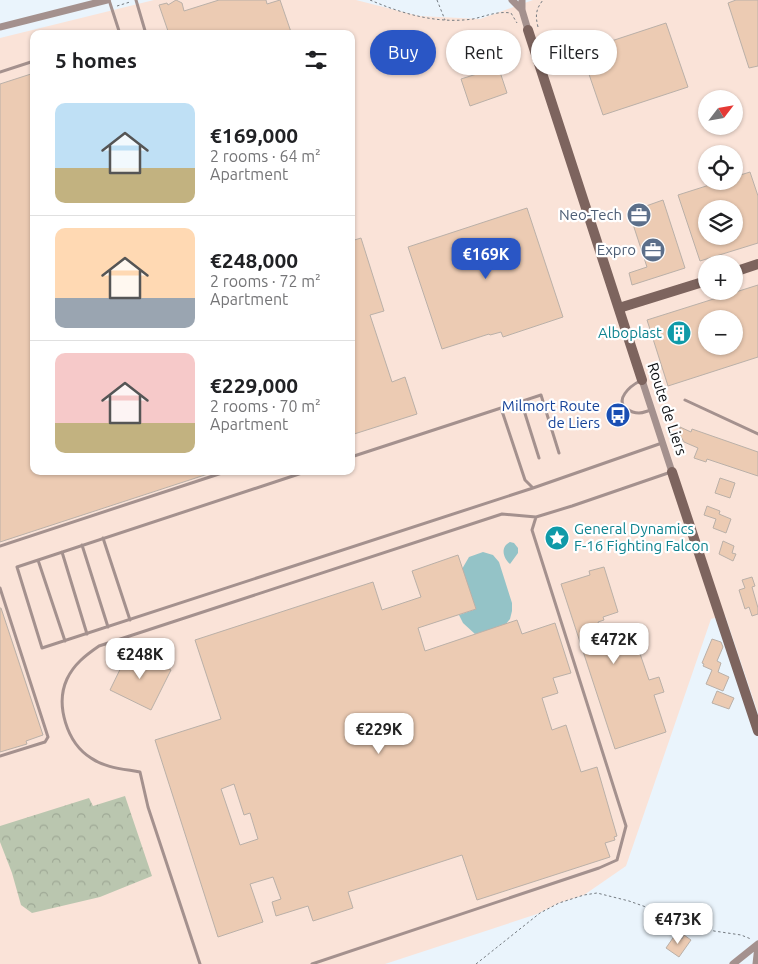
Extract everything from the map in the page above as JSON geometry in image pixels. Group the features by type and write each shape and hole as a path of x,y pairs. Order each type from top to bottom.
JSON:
{"street":[{"path":"0,27 108,0"},
{"name":"Route de Liers","path":"512,0 522,10"},
{"name":"Route de Liers","path":"522,0 522,10 528,30 758,731"},
{"path":"743,269 758,264"},
{"path":"620,308 698,284"},
{"path":"733,964 756,944"},
{"path":"756,944 756,964"}],"lane":[{"path":"108,0 118,30"},
{"path":"136,0 145,30"},
{"path":"0,72 30,61"},
{"path":"642,380 633,384 624,394 622,400 624,407 631,412 638,413 652,410"},
{"path":"355,456 541,395 559,452"},
{"path":"685,400 758,434"},
{"path":"521,401 539,458"},
{"path":"501,408 525,480 533,488"},
{"path":"296,475 17,567 42,648 533,488 662,443"},
{"path":"200,964 148,807 140,772 113,767 92,759 78,746 66,725 62,702 67,680 79,661 99,646 502,514 536,517 672,472"},
{"path":"0,546 216,475"},
{"path":"312,964 599,868 617,860 626,826 532,530 536,517"},
{"path":"103,538 130,620"},
{"path":"82,545 108,627"},
{"path":"62,552 87,634"},
{"path":"38,560 66,641"},
{"path":"0,588 48,737 45,742 0,756"}],"path":[{"path":"113,6 136,0"},
{"path":"370,0 397,11 446,21 473,18 502,11 511,12 517,23"},
{"path":"437,0 446,21"},
{"path":"528,30 538,27 536,18 537,8 543,0"},
{"path":"476,964 540,913 559,903 597,892 629,901 714,931 741,935 756,944"}],"shaded area":[{"path":"154,0 356,0 419,16 480,19 533,0 758,0 758,713 725,615 711,619 626,866 584,895 559,903 537,914 385,964 0,964 0,38 30,31 30,475 355,475 355,30 32,30"}],"green space":[{"path":"125,796 152,876 100,897 32,913 21,905 12,873 0,842 0,826 89,798 93,806"}],"water":[{"path":"510,542 514,543 518,548 518,553 510,564 506,559 504,550"},
{"path":"483,552 493,555 499,562 512,603 512,611 510,619 505,625 475,634 463,623 459,615 476,609 462,569 469,557"}],"building":[{"path":"176,0 182,3 184,11 219,0 266,0 267,4 280,0 290,30 168,30 159,5 167,3 168,5"},
{"path":"736,0 758,0 758,66 749,68 728,3"},
{"path":"666,23 688,87 603,115 589,75 617,75 617,39"},
{"path":"30,74 30,475 205,475 0,542 0,84"},
{"path":"474,75 501,75 507,93 470,106 461,79"},
{"path":"750,172 758,196 758,243 719,255 698,255 678,195 698,189 743,190 743,174"},
{"path":"663,200 685,268 632,285 629,273 647,267 629,212"},
{"path":"527,208 563,317 503,337 501,332 489,334 442,349 408,247"},
{"path":"361,238 384,311 370,315 392,382 405,377 417,414 355,434 355,240"},
{"name":"Alboplast","path":"758,285 758,357 668,386 647,320 710,300 743,300 743,290"},
{"path":"680,427 691,432 692,429 758,452 758,476 707,459 706,462 694,458 698,448 684,442 680,435"},
{"path":"720,478 735,483 730,498 715,493"},
{"path":"707,506 720,511 719,514 731,519 726,533 713,528 716,519 704,515"},
{"path":"723,541 734,546 732,553 736,554 733,561 719,554"},
{"path":"458,555 476,609 418,628 425,651 517,620 522,634 555,623 571,673 553,678 558,693 542,698 552,730 566,725 581,772 597,767 617,836 614,837 615,840 605,843 610,857 477,900 462,855 348,892 353,908 313,921 308,906 276,916 272,902 281,899 273,877 250,884 263,922 218,937 155,740 221,719 195,640 373,582 382,610 421,597 412,571","holes":["234,784 244,815 250,813 258,839 240,845 221,789"]},
{"path":"604,567 618,612 603,617 604,620 598,622 608,652 636,642 649,680 659,677 664,692 654,695 666,732 615,749 561,584 590,575 589,571"},
{"path":"752,577 755,586 752,587 758,614 752,616 749,607 745,609 739,590 745,588 742,580"},
{"path":"0,608 43,735 26,741 27,744 0,752"},
{"path":"712,639 721,642 723,647 717,661 721,663 718,672 729,677 723,691 706,684 712,670 703,666 704,664 702,663"},
{"path":"130,649 171,670 151,710 110,690"},
{"path":"717,691 734,698 729,709 712,703"},
{"path":"675,935 682,939 684,935 691,940 679,957 666,948"}],"place":[{"name":"Neo-Tech","path":"639,215"},
{"name":"Expro","path":"653,250"},
{"name":"Alboplast","path":"679,333"},
{"name":"Milmort Route de Liers","path":"618,415"},
{"name":"General Dynamics F-16 Fighting Falcon","path":"557,538"}]}
